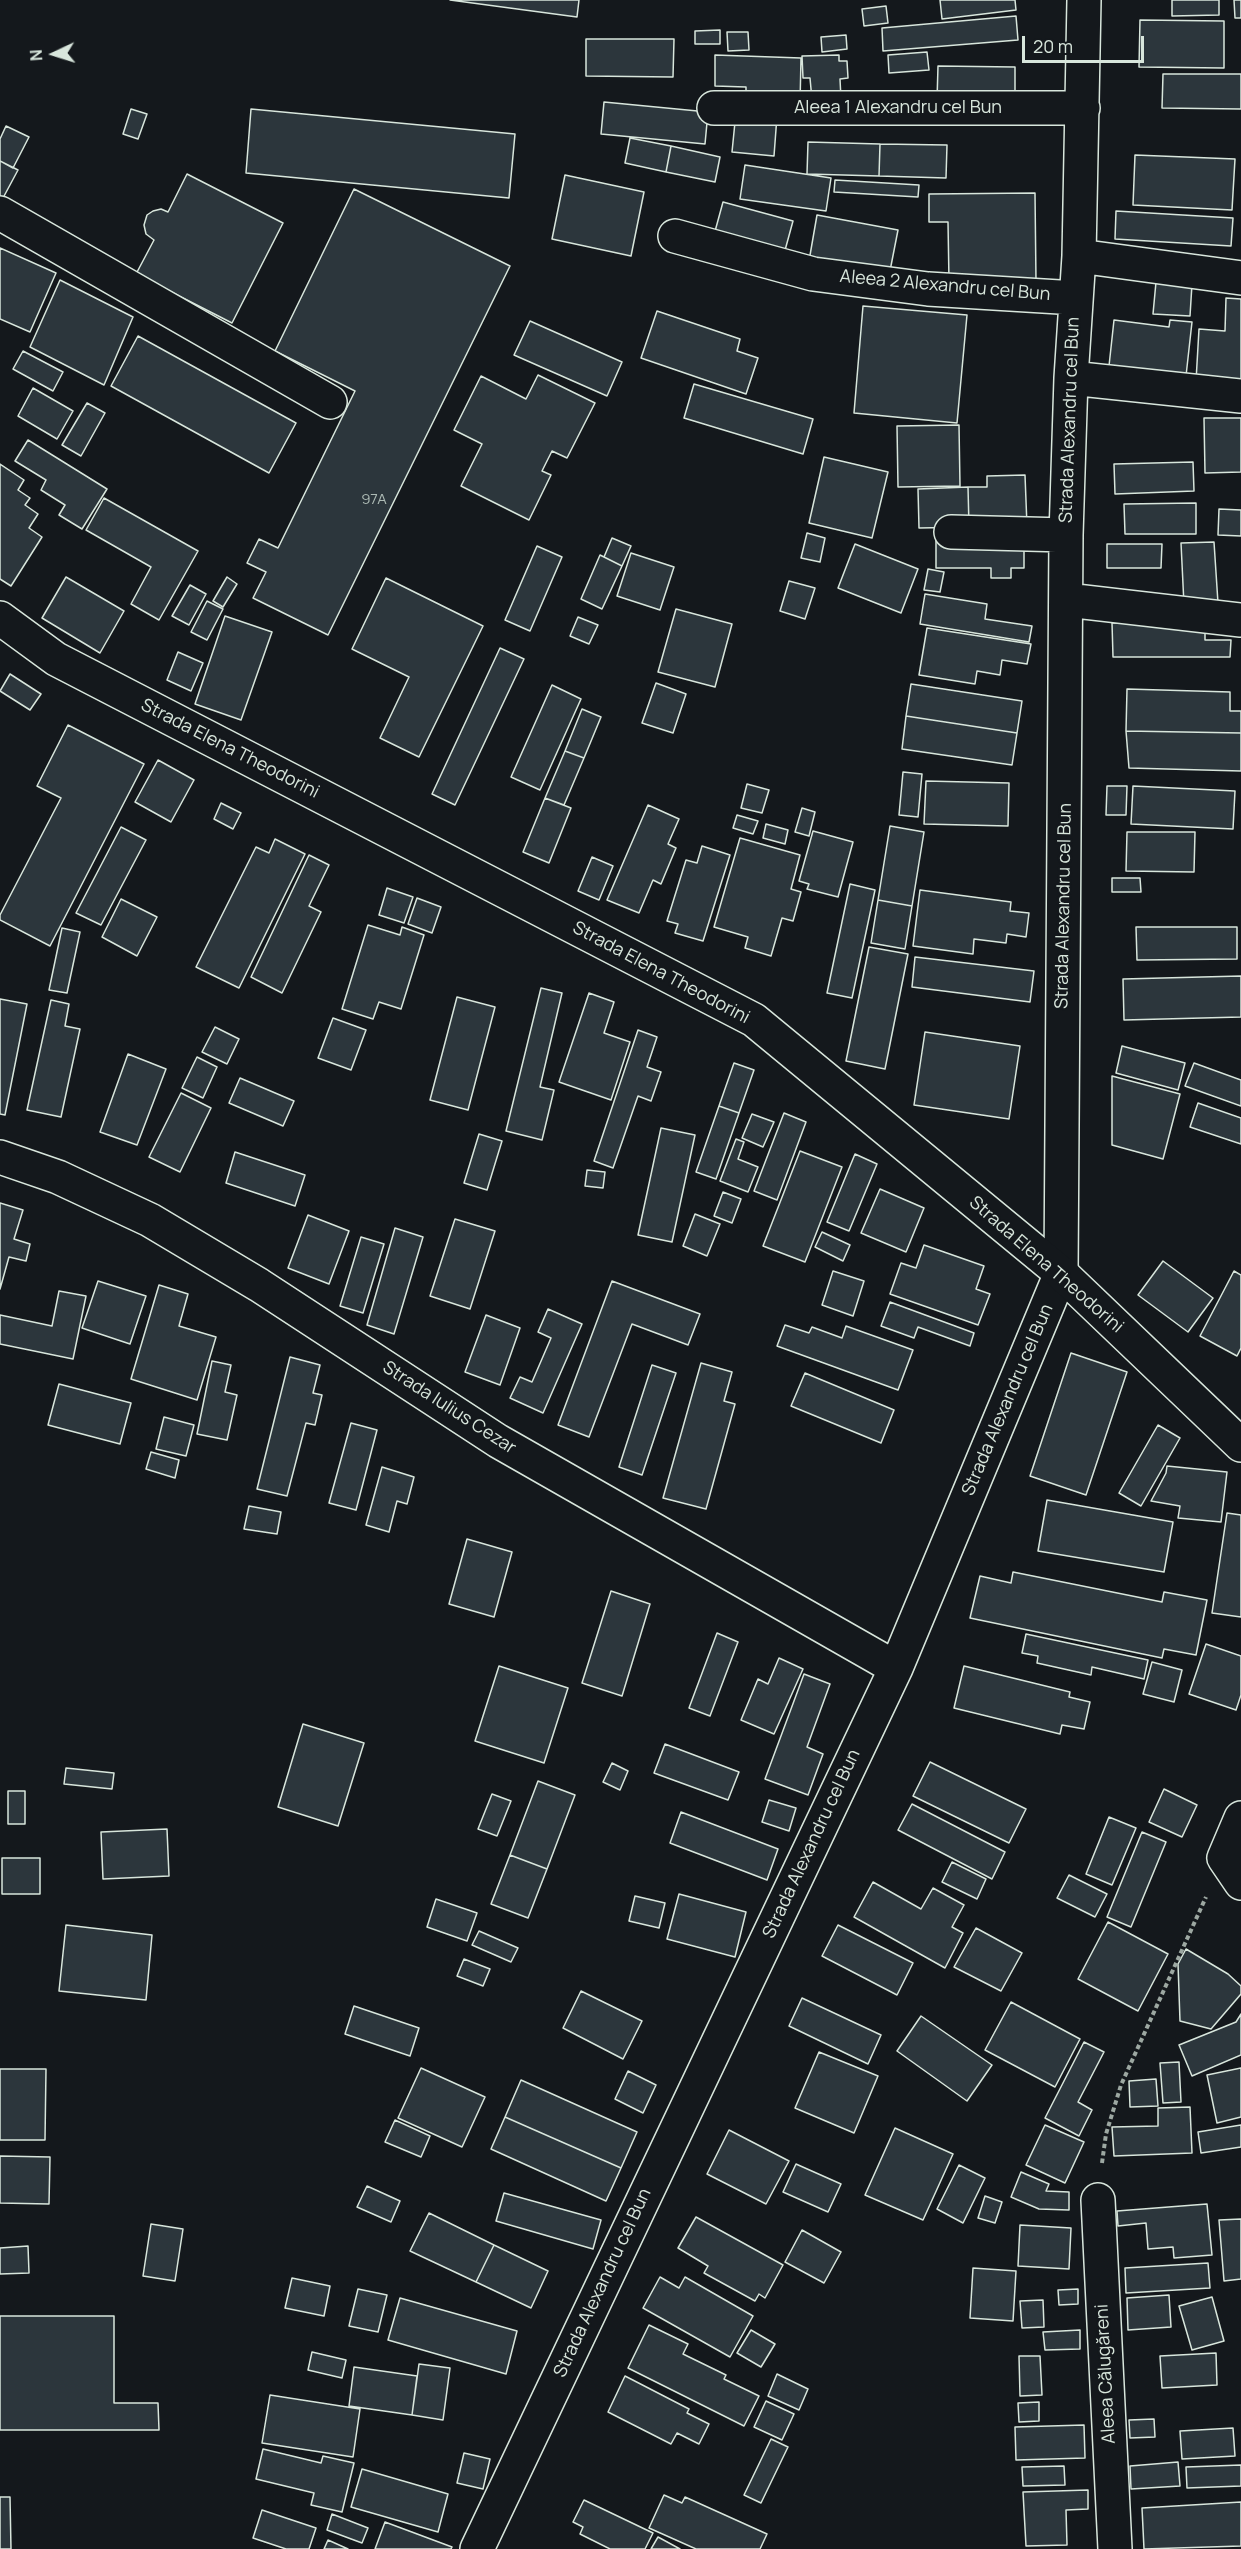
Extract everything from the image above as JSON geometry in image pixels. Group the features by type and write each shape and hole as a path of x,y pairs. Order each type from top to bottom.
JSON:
{"street":[{"name":"Strada Alexandru cel Bun","path":"477,2549 896,1668 1061,1273 1066,536 1071,378 1079,256 1084,0"},
{"name":"Aleea 1 Alexandru cel Bun","path":"714,108 1083,108"},
{"path":"0,213 330,402"},
{"name":"Aleea 2 Alexandru cel Bun","path":"675,236 813,274 928,289 1076,298"},
{"path":"1079,256 1241,278"},
{"path":"1071,378 1241,396"},
{"path":"951,532 1066,536"},
{"path":"1067,600 1241,620"},
{"name":"Strada Elena Theodorini","path":"0,618 56,659 754,1020 1061,1273 1241,1445"},
{"name":"Strada Iulius Cezar","path":"0,1157 58,1177 150,1220 259,1285 498,1441 896,1668"},
{"path":"1232,1871 1241,1818"},
{"name":"Aleea Călugăreni","path":"1098,2200 1115,2549"}],"path":[{"path":"1098,2200 1106,2134 1121,2085 1232,1871"}],"building":[{"path":"450,0 579,0 577,17"},
{"path":"940,0 1015,0 1016,10 942,19"},
{"path":"1172,0 1219,0 1219,15 1172,16"},
{"path":"1234,0 1241,0 1241,18 1235,18"},
{"path":"886,6 888,23 864,26 862,9"},
{"path":"1016,16 1018,40 883,51 882,28"},
{"path":"1140,20 1224,21 1224,68 1139,67"},
{"path":"720,30 720,44 695,44 695,31"},
{"path":"727,32 748,32 749,50 728,51"},
{"path":"846,35 847,49 822,52 821,37"},
{"path":"586,39 674,39 673,77 586,76"},
{"path":"927,52 929,70 889,73 888,55"},
{"path":"715,55 801,58 800,104 746,103 746,87 715,86"},
{"path":"839,55 839,61 847,61 848,78 840,79 841,99 812,100 810,78 803,78 802,56"},
{"path":"938,66 1015,67 1015,100 937,100"},
{"path":"1163,74 1241,74 1241,109 1162,108"},
{"path":"604,102 708,112 705,144 601,134"},
{"path":"131,109 147,114 138,139 123,134"},
{"path":"251,109 515,134 509,198 246,173"},
{"path":"736,112 777,116 774,156 732,152"},
{"path":"6,126 29,137 13,168 0,161 0,139"},
{"path":"630,138 671,146 666,172 625,163"},
{"path":"808,142 880,144 879,176 807,174"},
{"path":"880,144 947,145 946,178 879,176"},
{"path":"671,146 720,157 715,182 666,172"},
{"path":"1135,155 1235,159 1232,210 1133,205"},
{"path":"0,161 18,170 3,198 0,197"},
{"path":"745,165 831,178 826,211 740,199"},
{"path":"187,174 283,223 232,323 136,274 154,240 146,234 144,225 147,215 161,209 168,212"},
{"path":"565,175 644,192 631,256 552,239"},
{"path":"835,180 919,185 918,197 834,192"},
{"path":"354,189 510,266 328,635 253,598 266,572 247,563 259,539 278,548 355,391 275,351"},
{"path":"1035,193 1036,281 949,282 948,222 929,222 929,194"},
{"path":"723,202 793,221 784,254 714,235"},
{"path":"1116,211 1233,218 1231,246 1115,239"},
{"path":"817,215 898,230 889,276 809,261"},
{"path":"0,248 56,273 30,332 0,319"},
{"path":"60,280 133,317 104,385 30,347"},
{"path":"1156,282 1192,284 1190,316 1153,314"},
{"path":"1226,298 1241,299 1241,384 1196,381 1199,329 1225,331"},
{"path":"863,306 967,315 957,423 854,413"},
{"path":"657,311 740,339 737,351 758,358 746,394 641,358"},
{"path":"1114,320 1169,327 1170,320 1192,322 1186,376 1109,366"},
{"path":"530,321 622,362 607,396 514,355"},
{"path":"138,336 296,423 269,473 111,386"},
{"path":"23,351 63,372 53,391 13,369"},
{"path":"538,375 595,403 567,458 552,451 542,471 551,475 529,520 461,486 482,444 454,430 481,376 526,399"},
{"path":"694,384 813,419 803,454 684,418"},
{"path":"33,388 73,411 57,439 18,416"},
{"path":"87,403 105,413 81,456 62,445"},
{"path":"1204,418 1241,418 1241,472 1205,473"},
{"path":"959,425 960,486 898,487 897,426"},
{"path":"28,440 107,489 82,529 59,515 65,505 41,490 46,480 15,461"},
{"path":"824,457 888,472 872,538 809,523"},
{"path":"1193,462 1194,491 1115,494 1114,464"},
{"path":"0,464 24,480 18,490 30,498 25,505 38,514 29,528 42,537 11,586 0,579"},
{"path":"1025,475 1027,526 969,527 968,487 987,487 987,476"},
{"path":"968,487 969,527 919,528 918,489"},
{"path":"104,498 198,551 159,620 131,604 151,567 86,530"},
{"path":"1196,503 1196,534 1125,534 1124,504"},
{"path":"1219,509 1241,510 1241,536 1218,535"},
{"path":"807,533 825,538 820,562 801,558"},
{"path":"936,537 1024,537 1024,568 1011,568 1011,578 991,578 991,568 936,568"},
{"path":"612,538 631,546 622,566 604,557"},
{"path":"1214,542 1218,603 1184,605 1181,543"},
{"path":"855,544 918,569 901,613 838,588"},
{"path":"1107,544 1162,544 1161,568 1107,568"},
{"path":"537,546 562,557 530,631 505,620"},
{"path":"631,553 674,567 660,610 617,596"},
{"path":"600,555 622,566 602,609 581,599"},
{"path":"928,569 944,572 940,592 924,590"},
{"path":"66,577 124,611 100,653 42,618"},
{"path":"227,577 237,584 223,607 213,601"},
{"path":"386,578 483,626 419,757 380,738 409,677 352,649"},
{"path":"789,581 815,588 805,619 780,611"},
{"path":"190,585 206,594 189,625 172,616"},
{"path":"925,594 987,604 985,619 1032,626 1029,642 920,624"},
{"path":"207,601 223,609 207,640 191,632"},
{"path":"676,609 732,624 715,687 658,672"},
{"path":"225,616 272,632 241,720 195,704"},
{"path":"1168,616 1168,628 1205,628 1205,640 1231,640 1230,657 1113,657 1112,623 1144,623"},
{"path":"578,617 598,625 589,644 570,636"},
{"path":"927,628 1031,644 1027,664 1002,660 1000,675 977,671 975,684 919,675"},
{"path":"500,648 524,659 455,805 432,794"},
{"path":"178,652 203,663 191,691 167,680"},
{"path":"10,674 41,694 30,710 0,691"},
{"path":"656,683 686,694 673,733 642,723"},
{"path":"911,684 1022,701 1017,733 906,716"},
{"path":"552,685 581,699 540,790 511,777"},
{"path":"1127,689 1230,692 1230,711 1241,711 1241,733 1126,731"},
{"path":"582,709 601,717 584,758 565,751"},
{"path":"906,716 1017,733 1012,765 902,749"},
{"path":"68,725 144,764 50,946 0,920 0,915 61,798 37,786"},
{"path":"1126,731 1241,733 1241,771 1129,768"},
{"path":"565,751 584,758 564,805 545,798"},
{"path":"158,760 194,780 171,822 135,802"},
{"path":"903,772 922,774 918,817 899,815"},
{"path":"926,781 1009,783 1008,826 924,824"},
{"path":"747,784 769,790 762,813 741,808"},
{"path":"1107,786 1127,786 1126,815 1106,815"},
{"path":"1133,786 1235,791 1233,829 1131,824"},
{"path":"545,798 571,808 549,863 523,852"},
{"path":"221,803 241,813 233,829 214,819"},
{"path":"648,805 679,819 668,844 676,848 661,884 653,880 639,913 607,900"},
{"path":"802,808 815,812 809,836 795,832"},
{"path":"737,815 758,821 753,834 733,828"},
{"path":"766,824 788,830 785,844 763,838"},
{"path":"890,826 924,832 912,906 878,900"},
{"path":"121,827 146,840 101,925 76,913"},
{"path":"813,831 853,842 838,897 807,889 809,884 799,881"},
{"path":"1127,832 1195,832 1194,872 1126,871"},
{"path":"740,838 800,855 791,889 801,892 793,921 782,918 771,956 745,948 748,937 714,927"},
{"path":"275,839 305,854 239,988 196,967 256,847 269,853"},
{"path":"702,846 730,855 703,941 675,933 678,924 667,921 686,860 697,863"},
{"path":"309,855 329,865 309,906 321,912 282,993 251,977"},
{"path":"592,857 613,866 599,900 578,891"},
{"path":"1112,878 1140,878 1141,892 1112,892"},
{"path":"850,884 875,890 852,998 827,993"},
{"path":"387,888 413,897 404,923 379,915"},
{"path":"920,890 1011,902 1010,911 1029,913 1026,937 1007,934 1006,943 974,939 973,954 913,946"},
{"path":"417,898 441,907 432,933 408,924"},
{"path":"121,899 157,917 137,956 102,937"},
{"path":"878,900 912,906 905,949 871,943"},
{"path":"368,925 400,935 402,927 424,935 401,1009 379,1002 373,1019 342,1009"},
{"path":"1136,927 1237,927 1237,959 1137,960"},
{"path":"62,928 80,932 67,993 49,990"},
{"path":"869,947 908,954 885,1069 846,1061"},
{"path":"915,957 1034,971 1030,1002 912,987"},
{"path":"1241,976 1241,1017 1124,1020 1123,979"},
{"path":"541,988 562,993 540,1087 554,1090 542,1140 506,1131"},
{"path":"589,993 614,1002 604,1033 630,1042 611,1100 559,1082"},
{"path":"457,997 495,1007 468,1110 430,1100"},
{"path":"0,999 27,1004 5,1115 0,1114"},
{"path":"51,1000 69,1004 65,1026 80,1029 61,1117 27,1110"},
{"path":"333,1018 366,1030 351,1070 318,1058"},
{"path":"215,1027 239,1039 227,1064 202,1052"},
{"path":"638,1030 657,1037 647,1067 661,1072 651,1101 638,1096 613,1168 594,1161"},
{"path":"925,1032 1020,1046 1009,1119 914,1105"},
{"path":"1122,1046 1185,1063 1178,1090 1116,1073"},
{"path":"128,1054 166,1069 137,1145 100,1132"},
{"path":"197,1057 217,1067 203,1098 182,1088"},
{"path":"734,1063 754,1070 739,1113 719,1106"},
{"path":"1194,1063 1241,1080 1241,1106 1185,1086"},
{"path":"1112,1076 1180,1094 1163,1159 1112,1145"},
{"path":"240,1078 294,1101 283,1126 229,1103"},
{"path":"181,1093 211,1108 180,1172 149,1157"},
{"path":"1198,1103 1241,1118 1241,1144 1190,1127"},
{"path":"719,1106 739,1113 716,1179 696,1172"},
{"path":"784,1113 806,1122 777,1200 754,1191"},
{"path":"752,1114 774,1122 763,1147 742,1138"},
{"path":"661,1128 695,1135 672,1242 638,1235"},
{"path":"479,1134 502,1141 487,1190 464,1183"},
{"path":"736,1139 744,1142 738,1159 758,1167 748,1192 720,1181"},
{"path":"800,1151 842,1167 805,1262 763,1246"},
{"path":"235,1152 305,1175 295,1206 226,1183"},
{"path":"855,1154 877,1164 849,1231 827,1222"},
{"path":"587,1170 605,1172 603,1188 585,1186"},
{"path":"880,1189 924,1208 906,1252 861,1233"},
{"path":"723,1192 741,1199 732,1223 714,1216"},
{"path":"0,1203 23,1210 14,1239 30,1244 26,1261 9,1257 0,1289"},
{"path":"695,1214 720,1224 707,1256 683,1246"},
{"path":"308,1215 349,1231 329,1284 288,1268"},
{"path":"455,1219 495,1231 470,1309 430,1296"},
{"path":"395,1228 423,1237 394,1334 367,1325"},
{"path":"822,1232 850,1245 843,1261 815,1247"},
{"path":"361,1237 384,1244 363,1313 340,1306"},
{"path":"924,1245 984,1266 976,1289 990,1294 978,1325 890,1294 901,1263 916,1268"},
{"path":"1163,1261 1213,1298 1188,1332 1138,1295"},
{"path":"833,1271 864,1281 853,1316 822,1305"},
{"path":"1234,1271 1241,1275 1241,1348 1237,1356 1200,1336"},
{"path":"98,1281 146,1296 130,1344 82,1328"},
{"path":"612,1281 700,1314 688,1345 632,1324 589,1437 558,1425"},
{"path":"159,1285 188,1294 179,1326 216,1337 197,1400 131,1379"},
{"path":"59,1291 86,1296 73,1359 0,1344 0,1315 52,1326"},
{"path":"890,1302 974,1333 970,1346 918,1327 914,1338 881,1326"},
{"path":"548,1309 582,1324 543,1413 510,1398 520,1377 532,1382 551,1338 538,1332"},
{"path":"486,1315 520,1328 500,1385 465,1372"},
{"path":"785,1325 809,1333 812,1327 842,1338 846,1326 913,1350 898,1390 777,1346"},
{"path":"1071,1353 1127,1372 1086,1495 1030,1476"},
{"path":"290,1357 320,1365 313,1393 322,1395 315,1425 306,1423 287,1496 257,1489"},
{"path":"212,1361 231,1365 225,1392 237,1395 227,1440 197,1434"},
{"path":"701,1363 732,1372 724,1401 735,1404 706,1509 663,1498"},
{"path":"652,1365 676,1373 642,1475 619,1467"},
{"path":"805,1373 894,1410 881,1443 791,1406"},
{"path":"59,1384 131,1403 120,1444 48,1425"},
{"path":"164,1417 194,1425 186,1456 156,1449"},
{"path":"351,1423 377,1430 356,1510 329,1503"},
{"path":"1158,1425 1180,1438 1141,1506 1119,1493"},
{"path":"151,1452 179,1460 175,1478 146,1469"},
{"path":"1167,1466 1227,1472 1221,1522 1178,1518 1180,1506 1151,1501 1166,1473"},
{"path":"382,1467 414,1477 407,1504 397,1501 389,1532 366,1525"},
{"path":"1047,1500 1173,1522 1164,1572 1038,1551"},
{"path":"249,1506 281,1512 277,1534 244,1529"},
{"path":"1227,1513 1241,1515 1241,1617 1212,1613"},
{"path":"467,1539 512,1552 494,1617 449,1604"},
{"path":"1013,1572 1162,1602 1164,1592 1207,1600 1196,1655 1164,1649 1162,1658 970,1618 980,1576 1011,1583"},
{"path":"611,1591 650,1604 622,1696 582,1683"},
{"path":"717,1633 738,1642 710,1716 689,1708"},
{"path":"1026,1634 1148,1660 1144,1679 1092,1667 1091,1675 1037,1663 1038,1656 1022,1653"},
{"path":"1206,1644 1241,1656 1241,1695 1236,1710 1189,1694"},
{"path":"779,1658 803,1669 774,1734 741,1720 758,1679 768,1684"},
{"path":"1152,1662 1182,1670 1174,1702 1143,1694"},
{"path":"499,1666 568,1688 544,1763 475,1741"},
{"path":"964,1666 1070,1692 1069,1697 1090,1702 1084,1729 1062,1725 1060,1734 954,1708"},
{"path":"804,1674 830,1684 807,1747 823,1754 808,1795 765,1779"},
{"path":"303,1724 364,1743 338,1826 278,1807"},
{"path":"665,1744 739,1772 728,1800 654,1773"},
{"path":"930,1762 1026,1809 1009,1843 913,1796"},
{"path":"612,1763 628,1771 620,1790 603,1782"},
{"path":"66,1768 114,1773 112,1789 64,1784"},
{"path":"538,1781 575,1795 547,1869 510,1855"},
{"path":"1164,1789 1197,1805 1182,1837 1149,1822"},
{"path":"8,1791 25,1791 25,1824 8,1824"},
{"path":"492,1794 511,1801 497,1836 478,1829"},
{"path":"769,1800 796,1808 789,1831 762,1822"},
{"path":"912,1804 1005,1852 992,1879 898,1830"},
{"path":"681,1812 778,1849 767,1880 670,1843"},
{"path":"1109,1817 1136,1828 1112,1885 1086,1874"},
{"path":"167,1829 169,1876 103,1879 101,1832"},
{"path":"1142,1832 1166,1842 1131,1927 1107,1917"},
{"path":"510,1855 547,1869 528,1918 491,1904"},
{"path":"2,1858 40,1858 40,1894 2,1894"},
{"path":"952,1862 986,1879 977,1899 942,1882"},
{"path":"1069,1875 1107,1894 1095,1917 1057,1898"},
{"path":"873,1882 921,1909 933,1888 964,1905 952,1927 963,1933 945,1968 854,1917"},
{"path":"679,1894 746,1912 735,1957 667,1939"},
{"path":"635,1896 665,1903 659,1928 629,1921"},
{"path":"436,1899 477,1913 467,1941 427,1927"},
{"path":"1108,1922 1168,1954 1138,2011 1078,1979"},
{"path":"66,1925 152,1935 146,2000 59,1991"},
{"path":"838,1925 913,1963 897,1995 822,1956"},
{"path":"976,1928 1022,1953 1001,1991 954,1967"},
{"path":"479,1931 518,1948 511,1962 472,1945"},
{"path":"1186,1949 1228,1974 1241,1986 1241,1994 1211,2029 1180,2021 1178,1964"},
{"path":"464,1959 490,1969 483,1986 457,1976"},
{"path":"581,1991 642,2021 623,2059 563,2028"},
{"path":"802,1998 881,2035 868,2064 789,2026"},
{"path":"1011,2002 1080,2039 1055,2087 985,2050"},
{"path":"354,2006 419,2028 410,2056 345,2034"},
{"path":"1241,2014 1241,2055 1192,2076 1179,2045 1236,2022"},
{"path":"921,2016 992,2065 967,2101 897,2051"},
{"path":"1084,2042 1104,2052 1078,2102 1092,2110 1079,2136 1045,2118"},
{"path":"819,2052 878,2076 854,2133 795,2108"},
{"path":"1179,2062 1181,2102 1163,2103 1160,2063"},
{"path":"421,2068 485,2097 462,2147 398,2118"},
{"path":"1241,2068 1241,2117 1217,2123 1207,2075"},
{"path":"0,2069 46,2069 45,2140 0,2140"},
{"path":"628,2071 656,2085 643,2113 615,2099"},
{"path":"1156,2079 1158,2106 1130,2107 1129,2081"},
{"path":"521,2080 637,2132 621,2168 505,2117"},
{"path":"1190,2107 1192,2153 1114,2156 1112,2127 1158,2126 1158,2108"},
{"path":"505,2117 621,2168 606,2201 491,2149"},
{"path":"395,2120 430,2136 421,2157 385,2142"},
{"path":"1045,2125 1084,2142 1065,2183 1026,2165"},
{"path":"1241,2125 1241,2147 1201,2153 1198,2132"},
{"path":"895,2128 953,2154 923,2220 865,2195"},
{"path":"729,2130 789,2161 766,2204 707,2174"},
{"path":"0,2156 50,2157 49,2204 0,2203"},
{"path":"796,2164 841,2184 828,2212 783,2192"},
{"path":"959,2165 985,2178 963,2223 937,2209"},
{"path":"1021,2172 1049,2184 1046,2191 1069,2192 1069,2210 1039,2209 1011,2197"},
{"path":"367,2186 400,2201 391,2222 357,2207"},
{"path":"504,2193 601,2220 593,2249 496,2221"},
{"path":"985,2196 1002,2202 995,2223 978,2218"},
{"path":"1207,2204 1212,2255 1174,2258 1173,2247 1148,2249 1146,2223 1118,2226 1117,2211"},
{"path":"429,2213 494,2245 476,2282 410,2251"},
{"path":"696,2217 783,2265 765,2298 759,2294 755,2301 704,2273 708,2266 678,2248"},
{"path":"1241,2219 1241,2279 1224,2281 1219,2220"},
{"path":"151,2224 183,2229 175,2281 143,2276"},
{"path":"1020,2225 1071,2228 1069,2269 1018,2266"},
{"path":"802,2230 841,2252 824,2283 785,2262"},
{"path":"494,2245 548,2271 531,2308 476,2282"},
{"path":"28,2246 29,2273 0,2274 0,2248"},
{"path":"1208,2263 1210,2288 1126,2293 1125,2268"},
{"path":"973,2268 1016,2271 1013,2321 970,2318"},
{"path":"660,2277 679,2288 685,2277 753,2316 730,2357 643,2308"},
{"path":"292,2278 330,2286 324,2316 285,2308"},
{"path":"358,2289 387,2295 378,2332 349,2326"},
{"path":"1078,2289 1078,2304 1059,2305 1058,2290"},
{"path":"1169,2295 1171,2327 1128,2330 1127,2298"},
{"path":"1212,2297 1224,2341 1192,2350 1179,2306"},
{"path":"400,2298 517,2331 506,2374 388,2340"},
{"path":"1043,2300 1044,2327 1022,2328 1020,2301"},
{"path":"0,2316 114,2316 114,2403 158,2403 159,2430 0,2430"},
{"path":"649,2325 688,2344 683,2354 726,2375 724,2379 759,2396 744,2426 628,2368"},
{"path":"751,2330 775,2344 761,2367 737,2353"},
{"path":"1080,2330 1080,2349 1045,2350 1043,2332"},
{"path":"312,2352 346,2360 342,2378 308,2370"},
{"path":"1216,2353 1217,2385 1162,2388 1160,2356"},
{"path":"1019,2356 1040,2356 1042,2395 1020,2396"},
{"path":"419,2364 450,2368 443,2420 412,2415"},
{"path":"354,2367 417,2376 412,2415 349,2406"},
{"path":"777,2374 808,2389 799,2410 768,2396"},
{"path":"625,2376 689,2409 687,2413 709,2424 699,2444 677,2433 671,2444 608,2412"},
{"path":"270,2395 360,2409 353,2457 262,2443"},
{"path":"766,2401 794,2414 782,2440 754,2427"},
{"path":"1039,2402 1039,2421 1019,2422 1018,2403"},
{"path":"1154,2419 1155,2437 1130,2438 1129,2420"},
{"path":"1084,2425 1085,2458 1016,2460 1015,2427"},
{"path":"1233,2428 1235,2456 1182,2459 1180,2431"},
{"path":"771,2439 788,2447 761,2503 744,2495"},
{"path":"263,2449 321,2463 323,2456 354,2463 342,2512 311,2505 314,2493 256,2479"},
{"path":"464,2453 490,2459 483,2489 457,2483"},
{"path":"1178,2462 1180,2486 1131,2489 1130,2466"},
{"path":"1241,2465 1241,2486 1187,2488 1186,2467"},
{"path":"1064,2466 1065,2485 1023,2486 1022,2467"},
{"path":"362,2469 448,2494 438,2532 351,2507"},
{"path":"1088,2490 1088,2509 1066,2510 1067,2545 1026,2546 1023,2492"},
{"path":"664,2495 682,2503 685,2497 767,2534 760,2549 696,2549 649,2528"},
{"path":"0,2497 10,2497 11,2549 0,2549"},
{"path":"584,2500 653,2533 645,2549 610,2549 580,2534 583,2527 573,2522"},
{"path":"1241,2502 1241,2546 1144,2549 1142,2508"},
{"path":"262,2510 316,2528 309,2549 286,2549 253,2538"},
{"path":"332,2514 368,2528 362,2543 327,2530"},
{"path":"385,2522 452,2547 451,2549 375,2549"},
{"path":"658,2537 680,2549 651,2549"},
{"path":"328,2540 348,2549 324,2549"}]}
